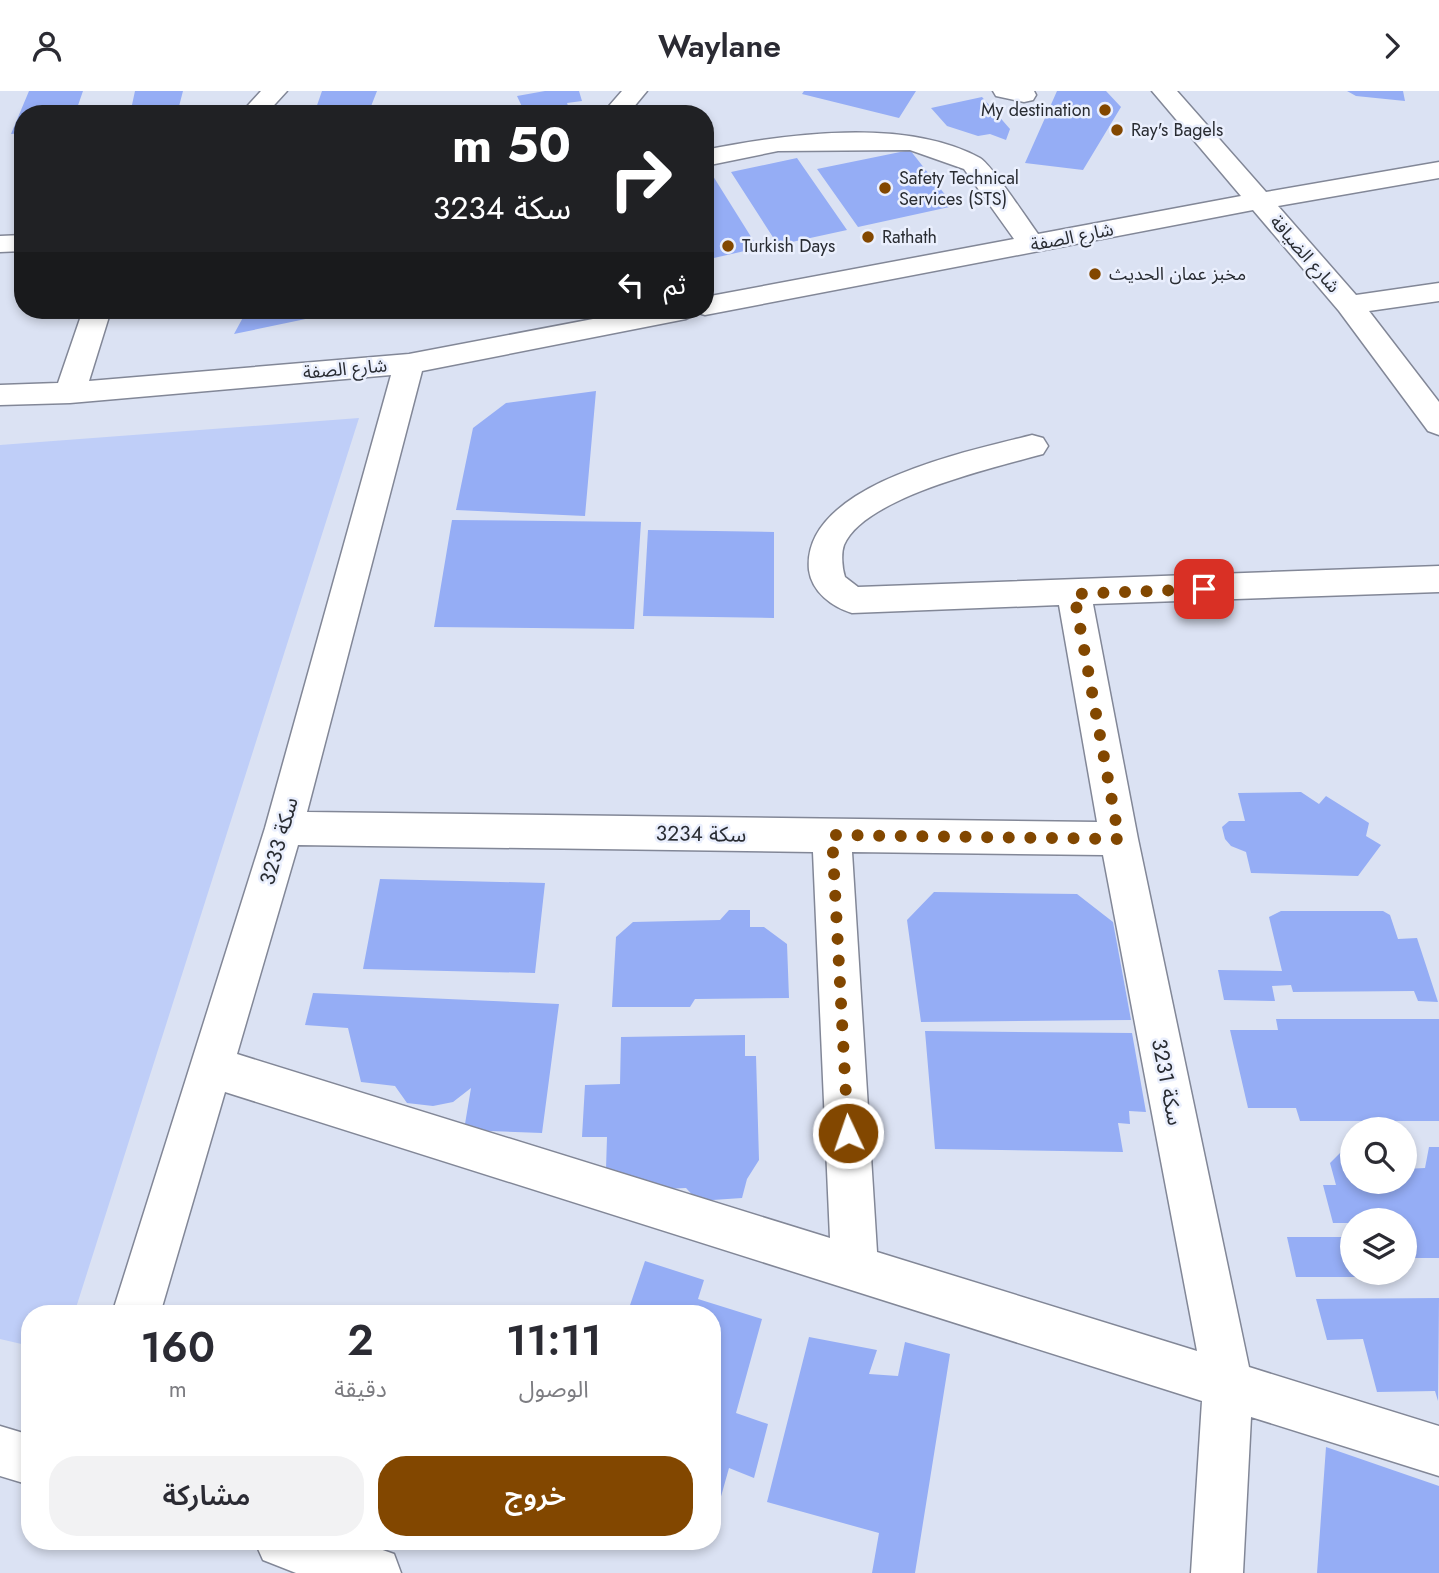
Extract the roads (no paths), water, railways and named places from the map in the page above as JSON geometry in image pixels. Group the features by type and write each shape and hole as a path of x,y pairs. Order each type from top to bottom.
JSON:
{"street":[{"path":"260,105 275,91"},
{"path":"622,105 635,91"},
{"name":"شارع الضيافة","path":"1164,91 1349,305 1439,424"},
{"path":"714,156 778,143 913,142 973,164 1031,244"},
{"name":"شارع الصفة","path":"714,304 1259,201 1439,170"},
{"path":"1349,305 1439,292"},
{"path":"70,393 94,319"},
{"name":"شارع الصفة","path":"0,395 70,393 409,363 605,319"},
{"name":"سكة 3233","path":"139,1305 284,828 409,363"},
{"path":"1032,446 919,478 871,502 832,532 822,557 830,583 852,600 1439,579"},
{"name":"سكة 3231","path":"1074,594 1119,839 1228,1385 1217,1573"},
{"name":"سكة 3234","path":"284,828 1119,839"},
{"path":"832,835 855,1268"},
{"path":"212,1066 1439,1451"},
{"path":"0,1451 21,1457"},
{"path":"305,1550 375,1573"}],"place":[{"name":"My destination","path":"1105,110"},
{"name":"Ray's Bagels","path":"1117,130"},
{"name":"Safety Technical Services (STS)","path":"885,188"},
{"name":"Rathath","path":"868,237"},
{"name":"Turkish Days","path":"728,246"},
{"name":"مخبز عمان الحديث","path":"1095,274"}]}
